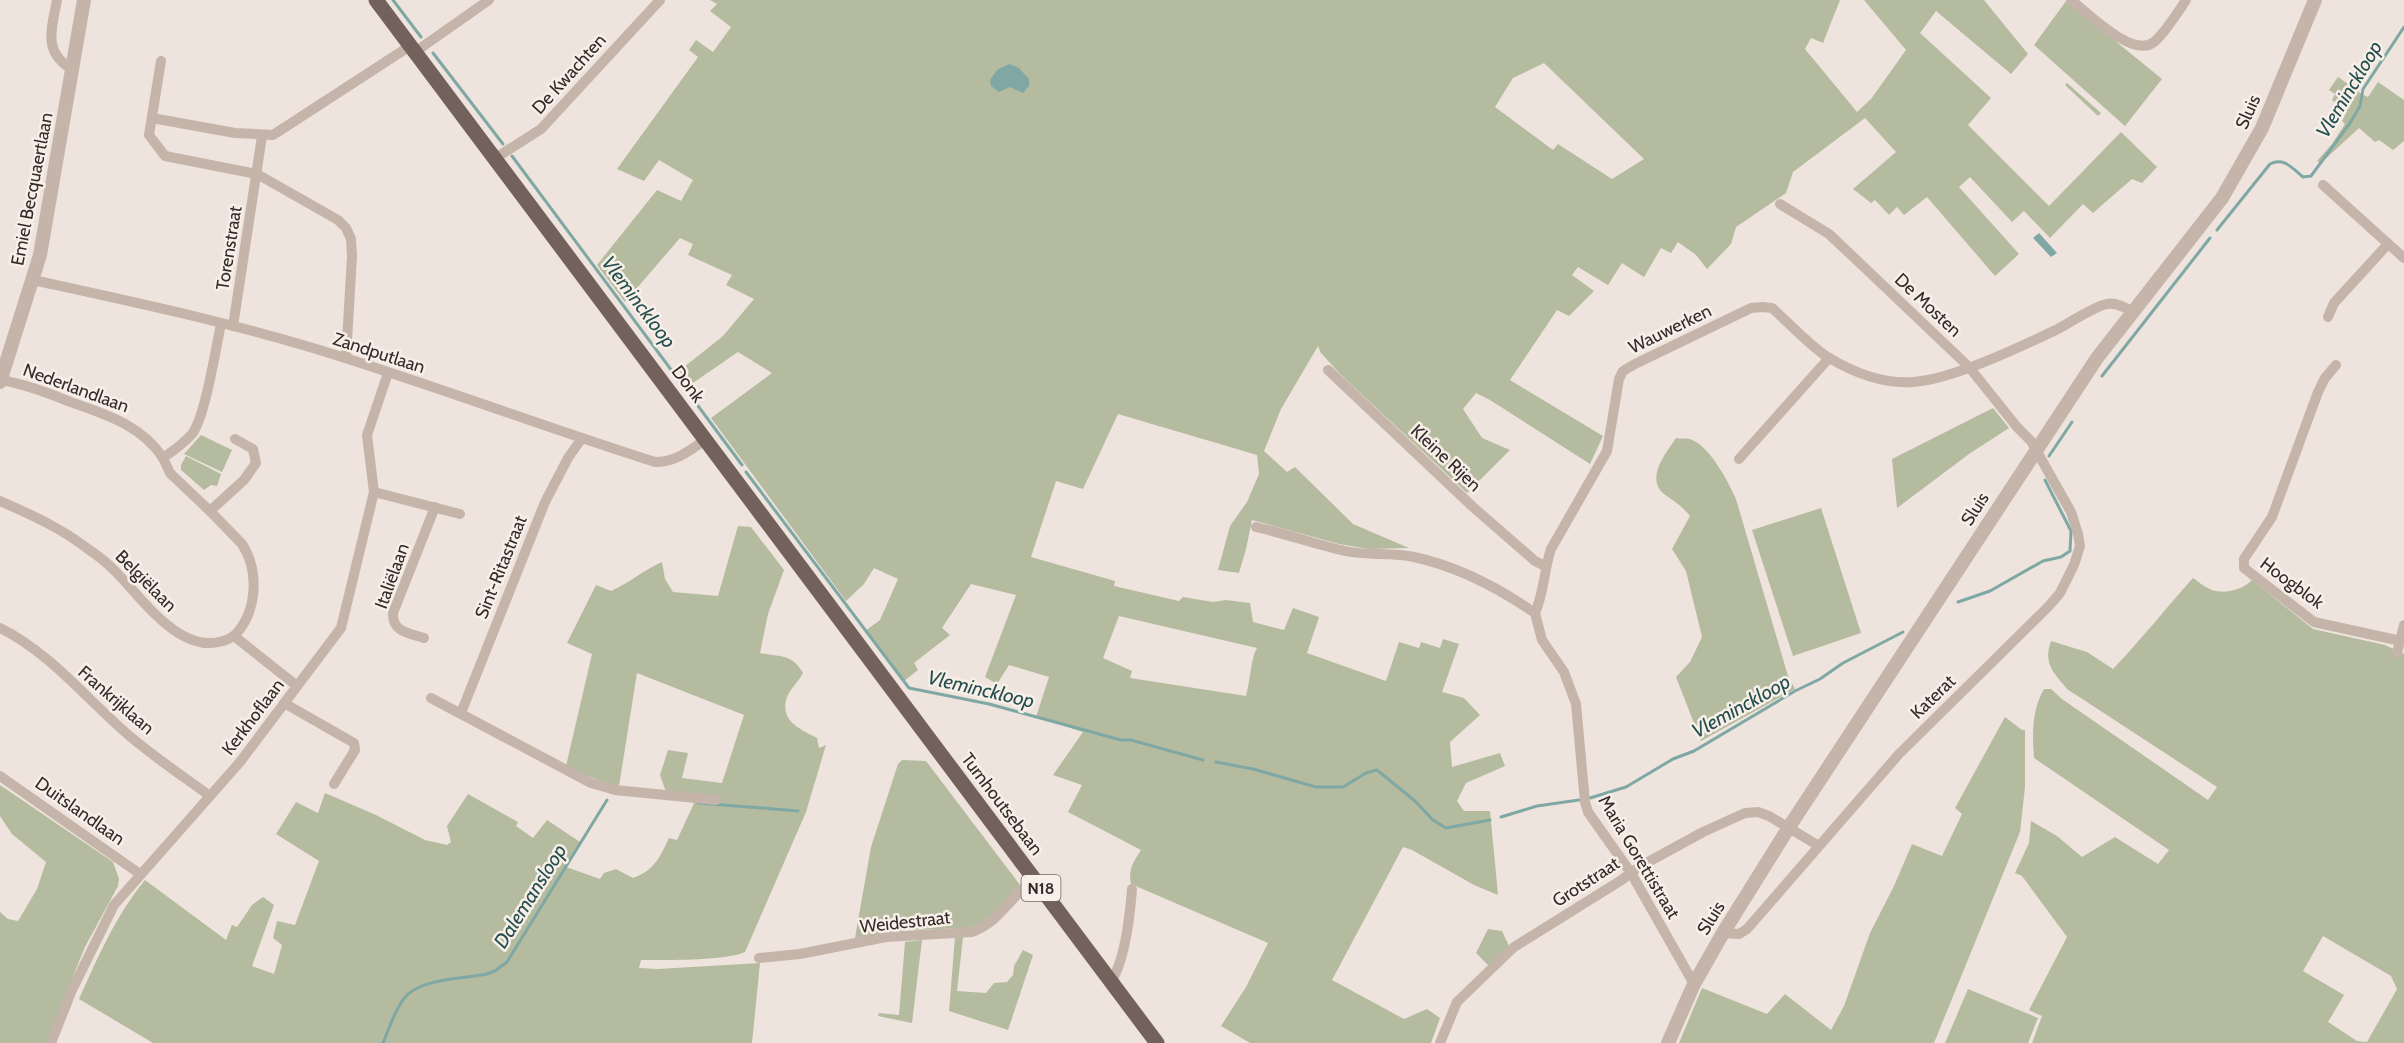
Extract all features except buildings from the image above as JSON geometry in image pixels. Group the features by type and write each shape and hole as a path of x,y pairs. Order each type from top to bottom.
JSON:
{"main road":[{"name":"Donk","path":"376,0 925,733"},
{"name":"Turnhoutsebaan","path":"925,733 1157,1043"}],"street":[{"path":"57,0 50,43 63,64 72,69"},
{"name":"Emiel Becquaertlaan","path":"0,381 40,255 84,0"},
{"path":"152,118 262,136 273,135 489,0"},
{"name":"De Kwachten","path":"494,159 542,129 660,0"},
{"path":"2071,0 2128,44 2143,47 2155,42 2186,0"},
{"name":"Sluis","path":"1668,1043 1694,984 1789,827 2097,358 2222,198 2236,176 2262,128 2316,0"},
{"path":"161,61 149,135 165,156 257,174 338,220 346,228 351,239 346,358"},
{"name":"Torenstraat","path":"233,326 262,136"},
{"path":"2323,185 2404,258"},
{"name":"De Mosten","path":"1780,204 1829,234 1969,367 2036,450"},
{"path":"2328,316 2334,303 2388,244"},
{"name":"Zandputlaan","path":"33,280 233,326 346,358 655,462 669,462 684,455 705,440"},
{"name":"Wauwerken","path":"1535,613 1540,603 1545,566 1551,549 1607,451 1619,379 1623,371 1751,308 1772,308 1828,358 1861,373 1901,382 1932,380 1969,367 2058,329 2107,304 2119,304 2133,311"},
{"path":"163,458 179,447 194,432 202,411 221,324"},
{"path":"1739,459 1828,358"},
{"name":"Hoogblok","path":"2336,365 2325,378 2318,392 2272,518 2244,559 2244,568 2314,622 2401,641"},
{"name":"Kleine Rijen","path":"1328,370 1473,507 1514,543 1545,566"},
{"name":"Kerkhoflaan","path":"51,1043 72,990 109,915 126,890 240,762 341,628 374,492 368,435 388,373"},
{"name":"Nederlandlaan","path":"0,381 28,386 117,419 151,441 170,473 210,511 246,551 254,595 246,622 234,636"},
{"name":"Sint-Ritastraat","path":"460,713 545,502 568,458 582,438"},
{"path":"210,511 244,480 256,463 253,449 235,439"},
{"name":"Katerat","path":"1723,933 1739,934 1747,929 1899,754 2025,631 2060,593 2074,565 2079,546 2079,534 2071,512 2036,450"},
{"path":"374,492 460,514"},
{"name":"Belgiëlaan","path":"0,501 64,531 111,567 154,614 173,631 192,640 209,644 227,641 234,636"},
{"name":"Italiëlaan","path":"424,638 401,631 396,627 393,613 435,507"},
{"path":"1256,527 1345,551 1363,554 1398,554 1434,562 1495,588 1535,613"},
{"name":"Maria Gorettistraat","path":"1535,613 1542,640 1564,672 1576,704 1585,802 1588,812 1631,873 1694,984"},
{"path":"2397,653 2404,625"},
{"name":"Frankrijklaan","path":"0,628 14,635 47,661 132,738 210,796"},
{"path":"234,636 297,686"},
{"path":"431,698 569,772 598,785 615,790 716,800"},
{"path":"284,703 354,742 355,750 334,784"},
{"name":"Duitslandlaan","path":"0,776 140,874"},
{"name":"Grotstraat","path":"1440,1043 1457,1002 1514,947 1648,862 1745,813 1758,812 1769,816 1819,846"},
{"name":"Weidestraat","path":"759,958 800,954 886,938 972,932 997,919 1023,887 1034,879"},
{"path":"1111,982 1117,973 1131,908 1132,889"}],"green space":[{"path":"710,0 1840,0 1823,43 1811,38 1805,49 1857,112 1871,99 1906,50 1864,0 1984,0 2028,54 2011,74 1936,11 1920,33 1991,98 1968,125 2049,206 2121,132 2157,167 2142,183 2132,179 2093,213 2083,204 2050,238 2024,211 2012,222 1970,177 1959,187 2019,254 1995,276 1927,197 1904,215 1897,207 1889,215 1875,200 1871,203 1853,189 1896,152 1865,118 1793,172 1786,193 1736,227 1731,244 1707,269 1696,255 1678,242 1671,253 1661,248 1644,277 1622,263 1608,285 1578,267 1572,275 1594,291 1569,316 1557,310 1510,380 1603,436 1590,464 1476,393 1463,409 1482,438 1510,450 1467,493 1340,374 1321,353 1318,346 1281,409 1264,451 1287,472 1295,467 1353,524 1409,548 1368,549 1339,544 1252,520 1239,573 1218,570 1230,526 1247,502 1259,474 1257,455 1118,414 1083,489 1056,481 1031,557 1115,581 1114,586 1179,601 1183,597 1213,602 1226,600 1250,603 1253,622 1284,630 1293,608 1319,617 1307,653 1386,681 1399,642 1419,648 1421,642 1440,648 1443,639 1459,644 1442,692 1464,698 1480,715 1450,742 1452,767 1500,753 1505,766 1466,783 1457,801 1464,811 1490,811 1498,895 1474,885 1403,847 1332,980 1404,1019 1427,1009 1440,1018 1431,1043 1250,1043 1221,1026 1246,987 1268,943 1131,884 1131,870 1141,850 1068,812 1082,785 1053,775 1083,732 1036,717 1049,677 1009,665 997,684 985,677 1016,595 971,584 942,628 950,635 914,663 918,670 904,681 865,631 880,620 898,579 874,568 864,584 846,601 711,418 772,373 738,352 690,385 679,371 723,336 754,299 726,285 732,275 688,255 693,244 680,238 625,302 597,265 657,190 681,201 693,180 659,160 644,181 617,169 698,57 689,50 696,40 713,52 731,27 710,11 717,4","holes":["1544,63 1644,159 1612,179 1558,144 1553,150 1495,107 1513,78","1119,616 1257,648 1253,657 1246,696 1130,678 1132,671 1103,658"]},
{"path":"2066,1 2162,79 2125,126 2034,45"},
{"path":"2338,77 2368,97 2378,82 2404,100 2404,141 2393,150 2379,140 2375,142 2359,128 2321,163 2317,161 2345,124 2342,121 2347,111 2332,100 2335,94 2329,90"},
{"path":"2067,83 2101,113 2098,116 2065,85"},
{"path":"1993,408 2009,428 1969,454 1897,508 1892,459"},
{"path":"201,435 232,450 222,472 184,454"},
{"path":"1676,438 1690,439 1704,449 1718,465 1733,492 1788,676 1795,689 1701,741 1676,677 1690,662 1702,637 1686,571 1672,549 1690,516 1681,506 1664,494 1656,481 1659,466"},
{"path":"186,456 221,474 217,486 211,485 204,490 181,470"},
{"path":"1821,508 1861,633 1793,656 1752,530"},
{"path":"738,526 751,527 784,570 768,614 760,653 785,657 799,667 803,673 790,691 785,705 788,718 817,738 819,748 826,745 806,812 745,952 724,957 641,960 639,968 760,963 752,1043 153,1043 79,999 116,922 145,880 226,940 232,925 237,927 252,905 263,897 274,905 252,966 274,974 282,945 273,938 277,921 295,925 319,861 276,834 296,802 318,813 325,793 425,840 447,845 451,842 447,826 468,794 518,822 516,826 533,838 547,820 580,842 566,867 600,879 604,873 616,869 633,878 646,871 659,857 669,838 677,840 697,797 666,792 660,775 668,750 688,753 682,778 722,783 744,715 637,673 619,786 611,786 566,766 592,654 567,643 596,585 611,591 662,562 665,579 673,592 718,596"},
{"path":"2193,578 2208,588 2220,592 2238,589 2252,580 2313,629 2385,645 2404,654 2404,1043 2032,1043 2042,1016 2029,1010 2067,937 2022,876 2015,873 2029,843 2031,821 2057,836 2082,857 2115,837 2158,864 2169,850 2034,758 2034,722 2037,705 2044,689 2051,689 2062,699 2208,800 2217,787 2067,689 2049,662 2051,641 2087,652 2113,669","holes":["2323,936 2391,976 2397,989 2367,1042 2357,1041 2328,1022 2344,995 2303,971"]},
{"path":"2005,717 2025,730 2025,787 2020,832 1934,1043 1679,1043 1702,988 1767,1014 1785,994 1831,1030 1844,1006 1870,933 1912,844 1942,856 1962,814 1955,808"},
{"path":"902,760 926,761 1020,885 994,917 969,928 906,930 855,938 871,847 898,764"},
{"path":"0,785 113,862 119,879 118,886 85,947 46,1043 0,1043 0,912 8,919 18,921 37,889 46,862 12,834 0,816"},
{"path":"1488,929 1502,931 1509,946 1489,966 1476,953"},
{"path":"955,937 963,937 957,991 986,993 994,983 1007,982 1013,975 1014,966 1023,950 1033,955 1008,1030 949,1011"},
{"path":"922,940 912,1023 878,1016 879,1013 899,1015 905,942"},
{"path":"1968,989 2038,1018 2028,1043 1945,1043"}],"water":[{"path":"1009,64 1019,68 1029,79 1029,86 1023,93 1010,87 999,92 991,86 990,80 997,70"},
{"path":"2039,233 2057,253 2051,257 2033,238"}],"waterway":[{"name":"Vleminckloop","path":"393,0 421,37"},
{"name":"Vleminckloop","path":"2217,230 2270,164 2284,163 2303,177 2311,176 2350,123 2360,106 2363,89 2404,27"},
{"name":"Vleminckloop","path":"433,53 503,144"},
{"name":"Vleminckloop","path":"512,156 742,465"},
{"name":"Vleminckloop","path":"2102,376 2210,238"},
{"name":"Vleminckloop","path":"2049,456 2072,422"},
{"name":"Vleminckloop","path":"746,472 909,688 989,704 1203,760"},
{"name":"Vleminckloop","path":"1958,602 1990,591 2043,561 2061,557 2070,551 2071,531 2045,480"},
{"name":"Vleminckloop","path":"1590,798 1626,787 1673,759 1694,751 1795,691 1820,679 1843,663 1903,632"},
{"name":"Vleminckloop","path":"1216,762 1253,769 1316,787 1343,787 1366,773 1377,770 1415,801 1433,820 1446,828 1490,820"},
{"name":"Dalemansloop","path":"383,1043 403,1000 419,987 429,983 487,974 507,962 607,800"},
{"name":"Vleminckloop","path":"1501,817 1537,806 1579,800"},
{"name":"Dalemansloop","path":"698,803 798,811"}]}
